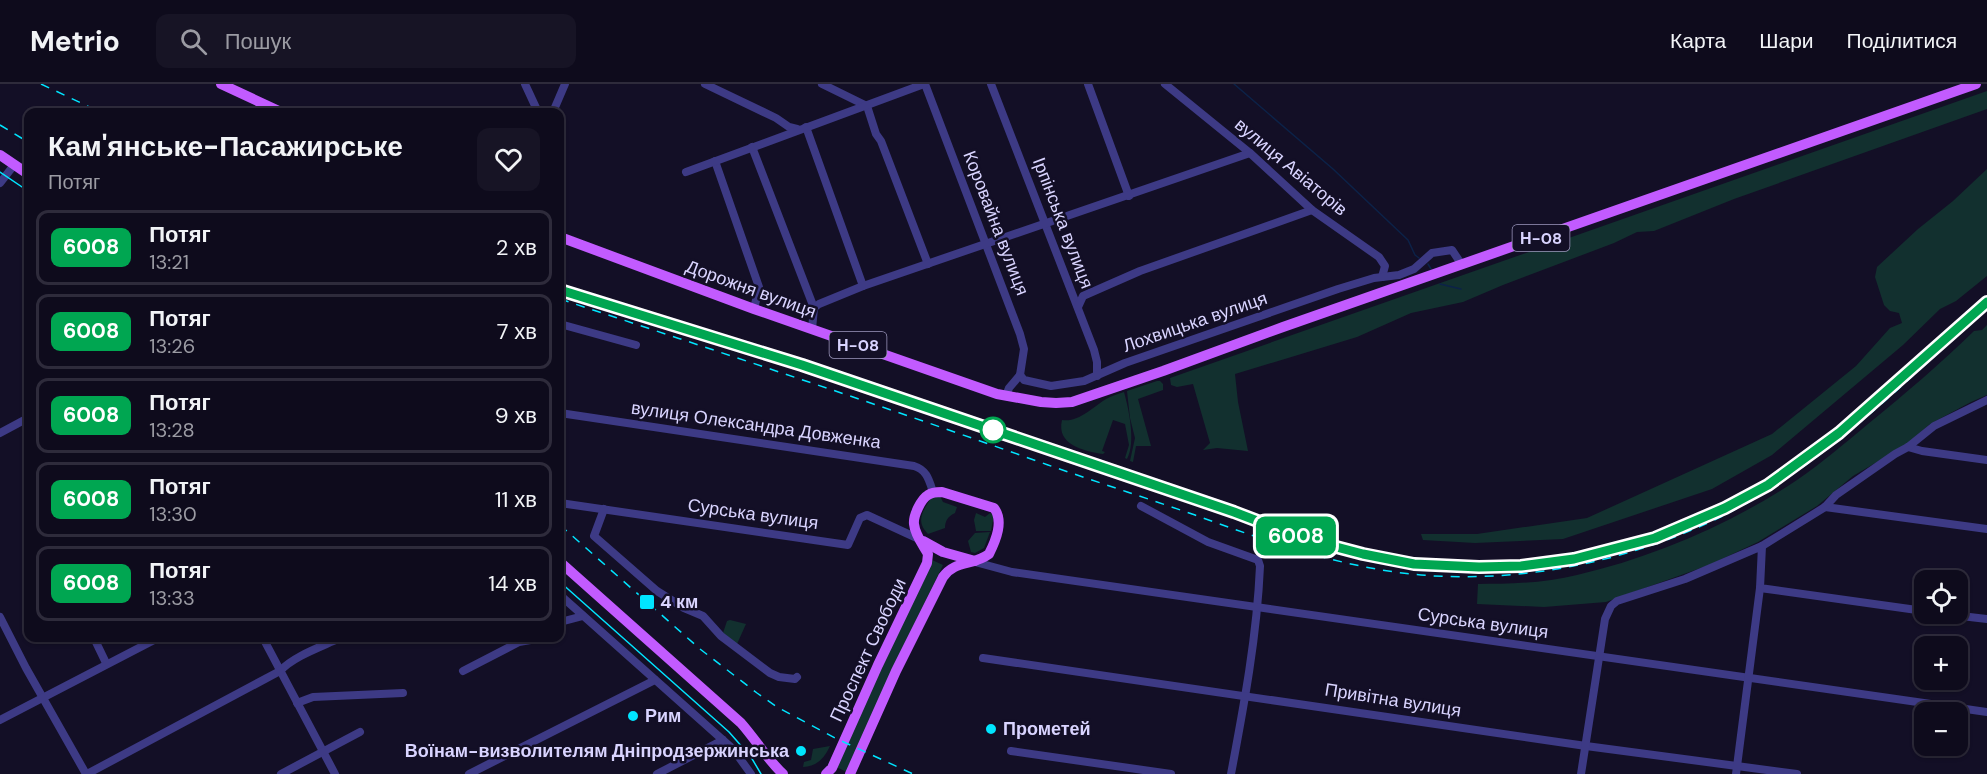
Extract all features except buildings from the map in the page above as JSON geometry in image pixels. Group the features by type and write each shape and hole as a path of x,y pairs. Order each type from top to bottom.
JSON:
{"main road":[{"path":"221,84 272,108"},
{"name":"Н-08","path":"1462,265 1976,84"},
{"path":"0,155 24,171"},
{"name":"Дорожня вулиця","path":"564,238 754,309 1006,396 1056,403 1072,402 1105,391 1462,265"},
{"path":"919,539 943,552 975,561 989,554 993,546 999,522 994,508 942,492 933,492 923,499 914,525 919,539 928,557 935,552 943,552"},
{"name":"Проспект Свободи","path":"826,774 832,768 928,557"},
{"name":"Проспект Свободи","path":"850,774 896,671 943,577 950,567 975,561"},
{"path":"564,566 741,723 753,736 771,763 775,774"},
{"path":"771,763 783,774"}],"street":[{"path":"525,84 536,108"},
{"path":"555,108 565,84"},
{"path":"705,84 776,118 789,127 803,128"},
{"path":"822,84 867,106 928,264"},
{"path":"686,172 925,84"},
{"name":"Коровайна вулиця","path":"925,84 1009,301 1022,342 1024,359 1020,375"},
{"name":"Ірпінська вулиця","path":"991,84 1094,350 1097,376"},
{"path":"1088,84 1129,196"},
{"name":"вулиця Авіаторів","path":"1166,84 1250,153 1312,210 1379,257 1385,266 1382,277"},
{"path":"803,128 863,286"},
{"path":"752,147 814,308 812,328"},
{"path":"814,308 863,286 1250,153"},
{"path":"715,161 759,286 754,309"},
{"path":"0,183 15,165"},
{"path":"1078,307 1083,296 1140,271 1312,210"},
{"name":"Лохвицька вулиця","path":"1020,375 1024,380 1051,386 1068,384 1097,376 1125,363 1338,289 1382,277 1399,275 1414,268 1432,253 1452,250 1462,265"},
{"path":"1072,292 1083,296"},
{"path":"564,325 636,345"},
{"path":"1006,396 1009,388 1020,375"},
{"path":"1581,774 1605,619 1611,606 1617,601 1685,579 1762,546 1825,507 1836,495 1856,480 1908,447 1934,426 1987,400"},
{"name":"вулиця Олександра Довженка","path":"564,414 919,467 925,472 933,492"},
{"path":"0,433 24,420"},
{"path":"1908,447 1987,460"},
{"name":"Сурська вулиця","path":"564,503 848,545 860,518 867,515 919,539"},
{"path":"1141,506 1208,542 1258,560 1260,566 1258,608 1246,695 1231,774"},
{"path":"1825,507 1987,530"},
{"path":"604,509 594,536 657,591 684,608 703,616 721,636 770,673 778,677 795,679 797,677"},
{"path":"1736,770 1760,588 1762,546"},
{"name":"Сурська вулиця","path":"975,561 1012,572 1987,712"},
{"path":"1760,588 1914,610"},
{"path":"564,599 733,749 751,774"},
{"path":"564,621 583,616"},
{"path":"0,617 42,697 87,774 332,642"},
{"path":"1968,617 1987,620"},
{"path":"96,642 106,663"},
{"path":"0,720 150,642"},
{"path":"265,642 334,774"},
{"path":"463,671 519,642"},
{"name":"Привітна вулиця","path":"983,658 1246,695 1736,770 1797,774"},
{"path":"469,774 655,680"},
{"path":"297,703 313,697 403,693"},
{"path":"281,774 360,732"},
{"path":"657,774 723,740"},
{"path":"1011,751 1171,774"}],"green space":[{"path":"1987,91 1987,109 1734,199 1654,231 1637,232 1463,302 1411,313 1357,337 1235,374 1248,451 1217,448 1203,450 1210,443 1193,384 1177,387 1171,385 1170,378"},
{"path":"1987,169 1987,276 1956,301 1940,309 1903,345 1772,455 1712,489 1563,539 1475,543 1423,540 1421,534 1477,534 1587,518 1772,434 1856,366 1890,328 1902,323 1899,313 1890,311 1884,305 1875,277 1877,267"},
{"path":"1987,325 1987,395 1930,424 1906,445 1853,476 1817,506 1758,542 1709,565 1606,602 1544,607 1477,604 1478,584 1553,580 1606,568 1663,549 1746,511 1815,467 1909,390 1974,331 1982,330"},
{"path":"1157,381 1163,384 1163,390 1138,399 1151,446 1136,446 1133,462 1130,461 1135,438 1127,391"},
{"path":"1124,392 1130,417 1131,436 1127,459 1125,458 1129,445 1125,424 1113,420 1102,451 1105,452 1103,454 1080,449 1067,441 1061,429 1062,420 1080,417 1106,399"},
{"path":"940,496 943,502 957,507 955,513 947,519 945,528 928,534 922,525 922,516 931,498"},
{"path":"976,513 985,517 990,513 993,515 991,531 976,531 974,520"},
{"path":"990,532 984,548 975,553 971,552 968,541 975,533"},
{"path":"932,560 943,565 893,667 847,772 836,767"},
{"path":"727,621 746,624 737,644 723,633"},
{"path":"830,746 820,761 803,767 804,762 811,760 813,749"}],"waterway":[{"path":"1234,84 1333,169 1408,240 1415,255 1419,258"},
{"path":"1428,264 1431,269"},
{"path":"1440,284 1461,289"}],"tram line":[{"path":"0,172 24,188"},
{"path":"564,586 729,732 751,757 761,774"}],"railway":[{"path":"41,84 92,108"},
{"path":"0,125 24,140"},
{"path":"564,292 802,365 1297,535 1359,553 1390,559 1455,567 1489,567"},
{"path":"564,300 865,401 1278,544 1334,560 1392,572 1458,577 1532,573 1569,567 1641,549 1710,522 1749,502 1822,453 1856,426 1987,308"},
{"path":"564,529 700,649 757,693 777,707 835,738 913,774"}],"train":[{"name":"6008","path":"564,291 802,365 1234,512 1302,538 1414,564 1479,567 1521,566 1574,559 1655,538 1725,508 1768,485 1839,433 1987,302"}],"place":[{"name":"4 км","path":"647,602"},
{"name":"Рим","path":"633,716"},
{"name":"Прометей","path":"991,729"},
{"name":"Воїнам-визволителям Дніпродзержинська","path":"801,751"}]}
